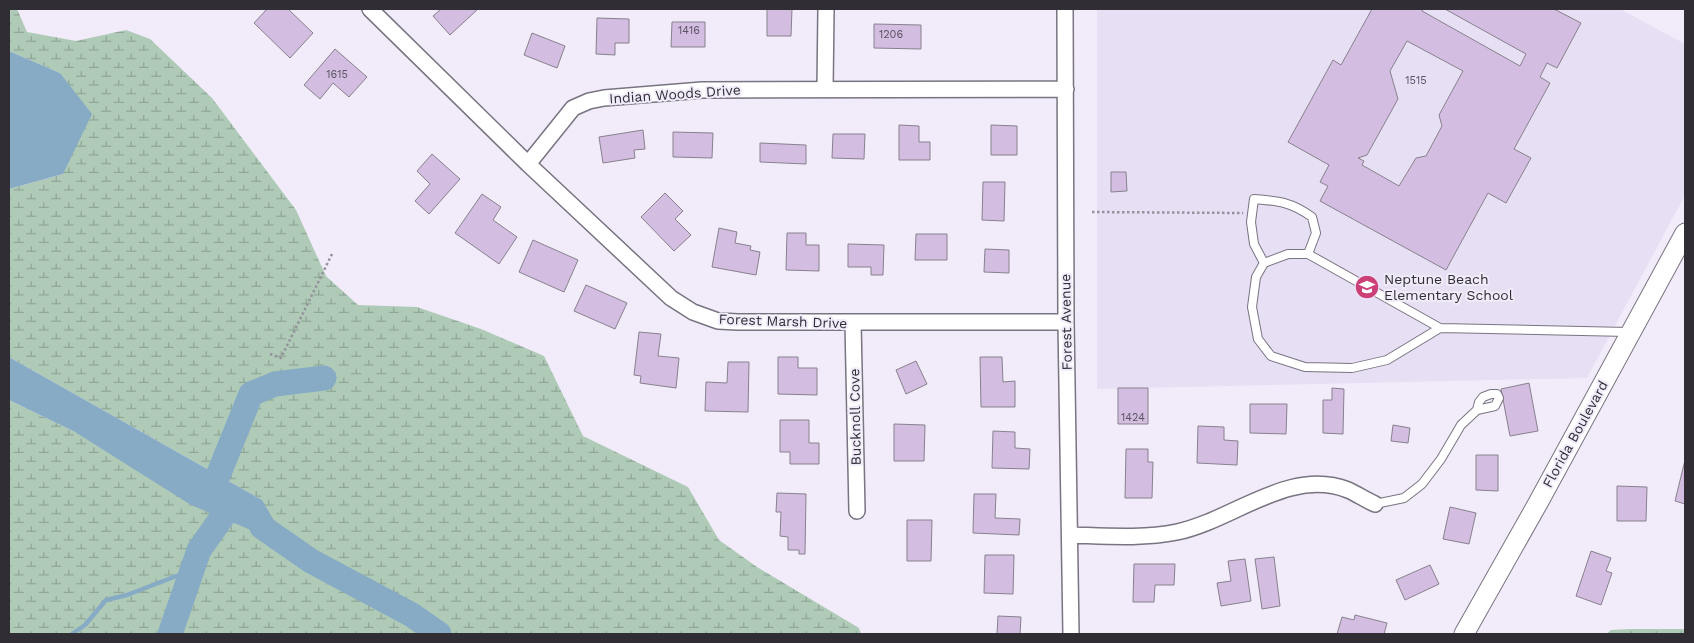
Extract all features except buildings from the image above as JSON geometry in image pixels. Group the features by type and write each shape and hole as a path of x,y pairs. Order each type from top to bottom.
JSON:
{"street":[{"path":"825,89 826,9"},
{"name":"Forest Avenue","path":"1066,9 1066,322 1071,634"},
{"path":"374,10 528,164"},
{"name":"Indian Woods Drive","path":"528,164 573,108 589,101 604,98 702,90 1066,89"},
{"name":"Forest Marsh Drive","path":"528,164 671,298 693,312 718,321 853,323 1066,322"},
{"name":"Florida Boulevard","path":"1464,634 1538,503 1685,233"},
{"name":"Bucknoll Cove","path":"853,323 857,511"},
{"path":"1070,535 1146,535 1176,532 1220,518 1271,493 1297,486 1323,484 1347,490 1375,504"}],"lane":[{"path":"1264,263 1254,244 1252,222 1254,199 1277,201 1297,207 1312,217 1316,233 1308,254"},
{"path":"1440,328 1387,360 1352,368 1305,367 1271,356 1258,339 1252,308 1256,277 1264,263 1288,254 1308,254 1440,328 1630,332"},
{"path":"1375,504 1404,498 1422,484 1441,460 1462,425 1477,410"}],"path":[{"path":"1092,212 1253,214"},
{"path":"270,354 282,358 332,254"}],"shaded area":[{"name":"Neptune Beach Elementary School","path":"1097,9 1620,9 1685,44 1685,195 1587,378 1097,389"}],"green space":[{"path":"9,9 17,9 27,32 76,41 126,30 150,39 212,98 296,210 326,276 358,305 417,307 481,329 544,356 583,436 688,487 719,540 757,567 859,628 861,634 9,634 9,400 75,432 262,500 9,357 9,189 63,174 60,73 9,51"},
{"path":"1685,629 1685,634 1606,634 1611,630"}],"water":[{"path":"9,51 60,73 92,114 63,174 9,189"},
{"path":"9,357 262,500 289,546 191,505 75,432 9,400"}],"waterway":[{"path":"211,493 251,394 275,384 324,378"},
{"path":"170,634 199,550 230,506"},
{"path":"262,527 311,561 412,615 439,634"},
{"path":"72,634 85,625 106,600 127,595 192,570"}],"place":[{"name":"Neptune Beach Elementary School","path":"1367,287"}]}
